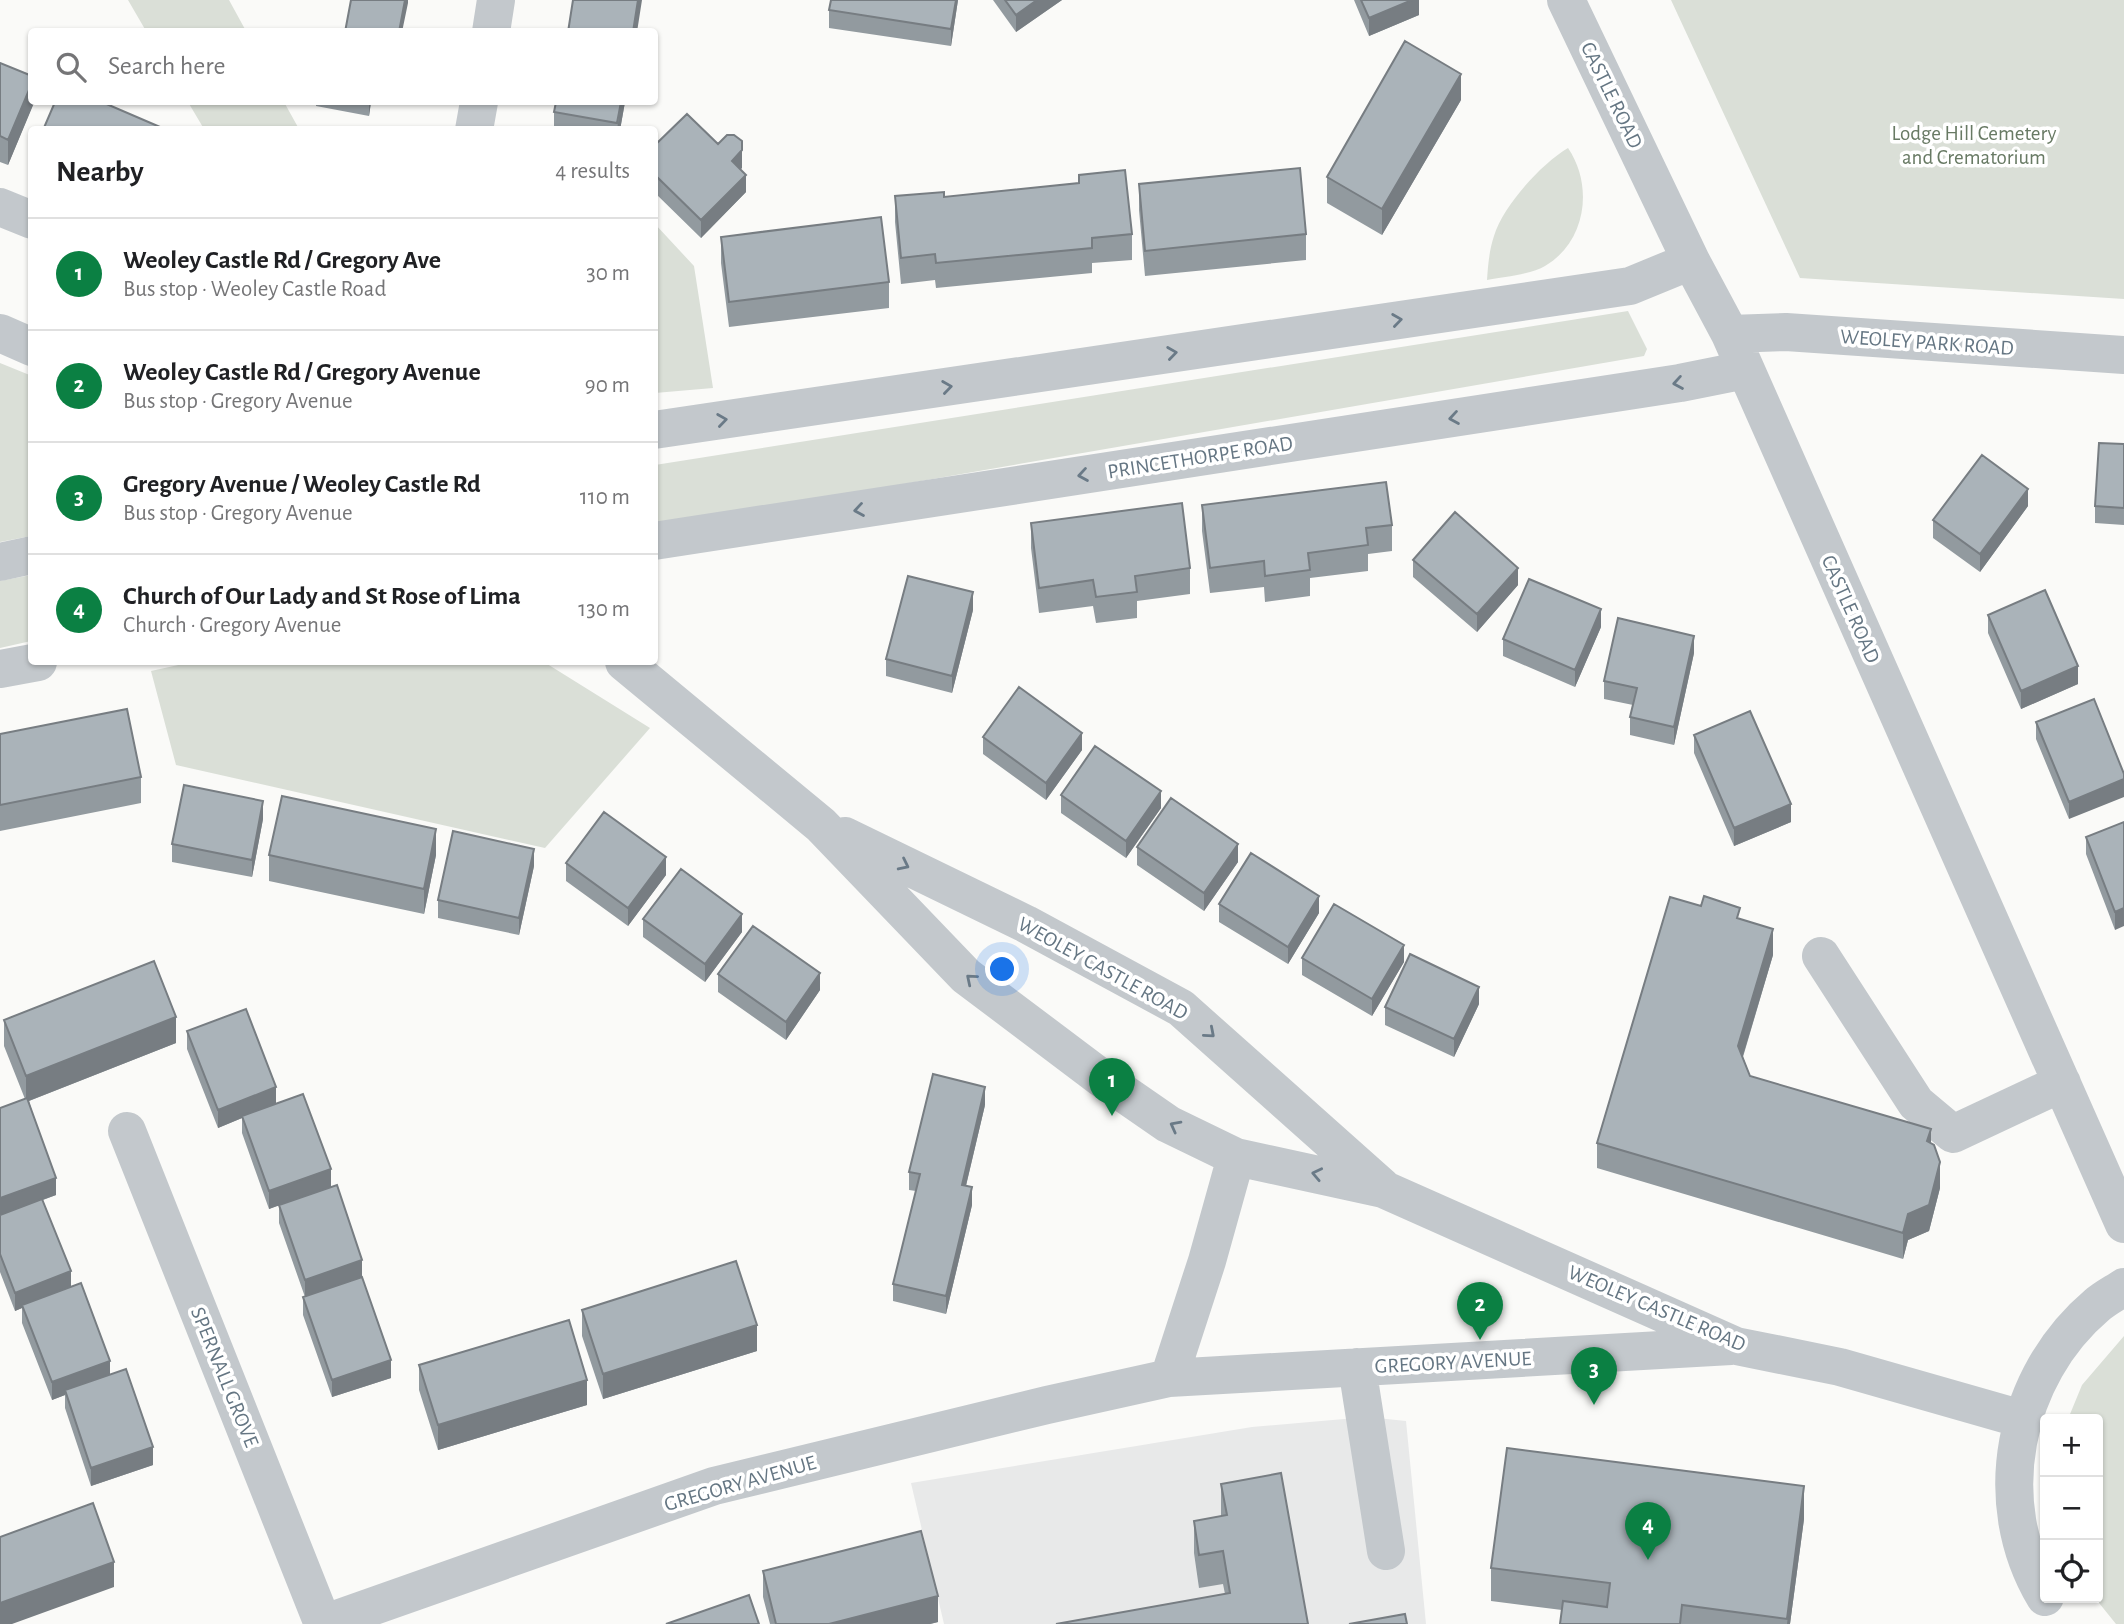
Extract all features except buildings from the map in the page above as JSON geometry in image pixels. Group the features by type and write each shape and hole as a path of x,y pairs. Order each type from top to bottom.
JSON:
{"street":[{"path":"492,28 496,0"},
{"name":"CASTLE ROAD","path":"1566,0 1691,261 1730,334 2124,1224"},
{"path":"475,126 478,105"},
{"path":"0,207 28,218"},
{"path":"658,429 1630,286 1691,261"},
{"name":"WEOLEY PARK ROAD","path":"1730,334 1786,332 2124,355"},
{"path":"0,333 28,345"},
{"name":"PRINCETHORPE ROAD","path":"658,540 1680,383 1745,370"},
{"path":"0,562 28,556"},
{"path":"0,669 28,664"},
{"name":"WEOLEY CASTLE ROAD","path":"628,665 821,825 966,976 1100,1077 1168,1124 1236,1157 1383,1188 1736,1346 1840,1367 2022,1419"},
{"name":"WEOLEY CASTLE ROAD","path":"821,825 1026,924 1181,1008 1383,1188"},
{"path":"1821,956 1916,1103 1953,1134 2062,1083"},
{"name":"SPERNALL GROVE","path":"127,1131 323,1624"},
{"path":"1169,1378 1207,1261 1236,1157"},
{"path":"2040,1589 2032,1576 2017,1525 2013,1471 2022,1419 2036,1382 2063,1339 2098,1304 2124,1287"},
{"name":"GREGORY AVENUE","path":"323,1624 714,1486 1169,1378 1736,1346"},
{"path":"1357,1367 1386,1551"},
{"path":"2049,1603 2062,1624"}],"shaded area":[{"path":"1367,1417 1406,1421 1426,1624 944,1624 911,1483 1252,1427"}],"green space":[{"path":"128,0 229,0 244,28 144,28"},
{"name":"Lodge Hill Cemetery and Crematorium","path":"1671,0 2124,0 2124,299 1800,278"},
{"path":"190,105 286,105 297,126 202,126"},
{"path":"1568,148 1581,179 1583,196 1582,212 1570,243 1559,256 1539,269 1487,280 1492,242 1506,212 1535,175"},
{"path":"658,227 694,266 713,388 658,393"},
{"path":"1628,311 1647,349 1644,356 658,526 658,465"},
{"path":"0,363 28,374 28,537 0,542"},
{"path":"28,576 28,642 0,648 0,581"},
{"path":"178,665 549,665 650,728 545,848 176,765 151,671"},
{"path":"2124,1336 2124,1624 2116,1624 2099,1603 2103,1603 2103,1414 2070,1414 2082,1385"}],"place":[{"name":"Weoley Castle Rd / Gregory Ave","path":"1112,1116"},
{"name":"Weoley Castle Rd / Gregory Avenue","path":"1480,1340"},
{"name":"Gregory Avenue / Weoley Castle Rd","path":"1594,1405"},
{"name":"Church of Our Lady and St Rose of Lima","path":"1648,1560"}]}
